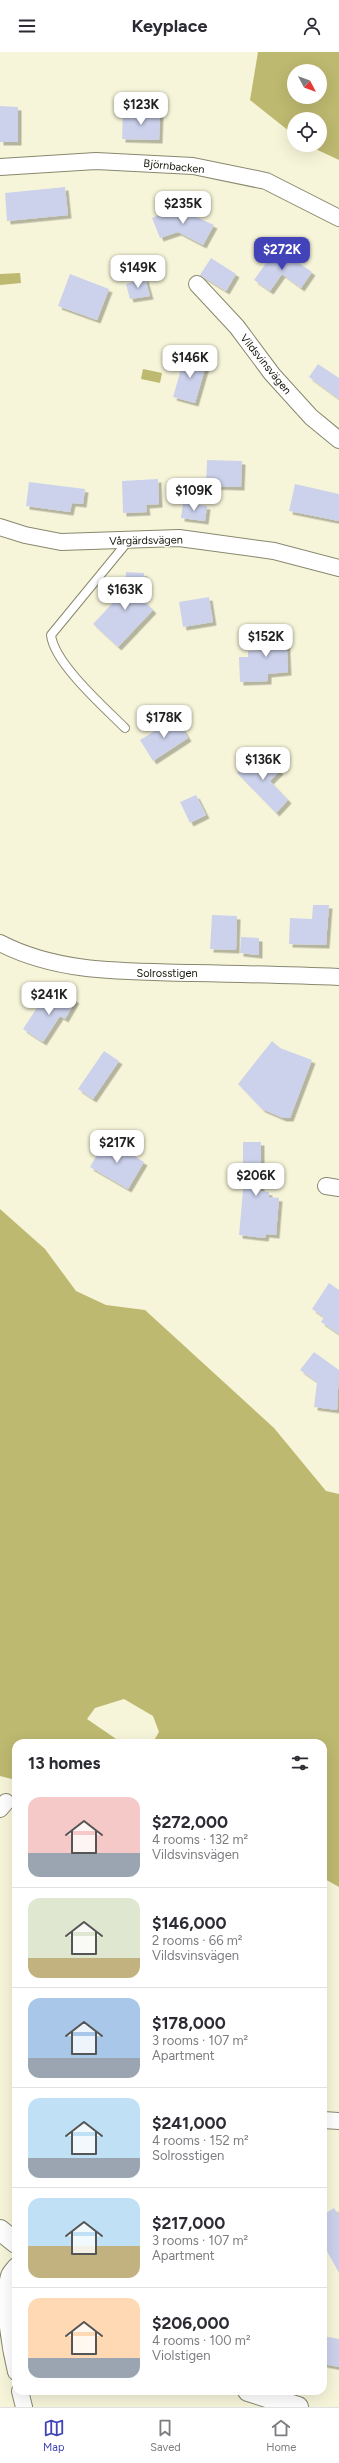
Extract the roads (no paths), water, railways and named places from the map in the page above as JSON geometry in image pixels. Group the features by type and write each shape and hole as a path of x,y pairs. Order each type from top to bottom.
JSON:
{"street":[{"name":"Björnbacken","path":"0,167 96,161 193,166 266,181 339,218"},
{"name":"Vildsvinsvägen","path":"197,284 237,327 272,374 306,412 339,440"},
{"name":"Vårgärdsvägen","path":"0,527 25,535 61,542 179,538 274,551 339,568"},
{"name":"Solrosstigen","path":"0,943 21,954 61,964 125,973 339,977"},
{"path":"327,2120 339,2121"},
{"path":"0,2230 12,2240"},
{"path":"12,2271 9,2275 7,2315 12,2353"},
{"path":"21,2395 24,2407"},
{"path":"260,2395 298,2407"}],"lane":[{"path":"125,728 64,664 52,644 51,635 129,539"}]}
